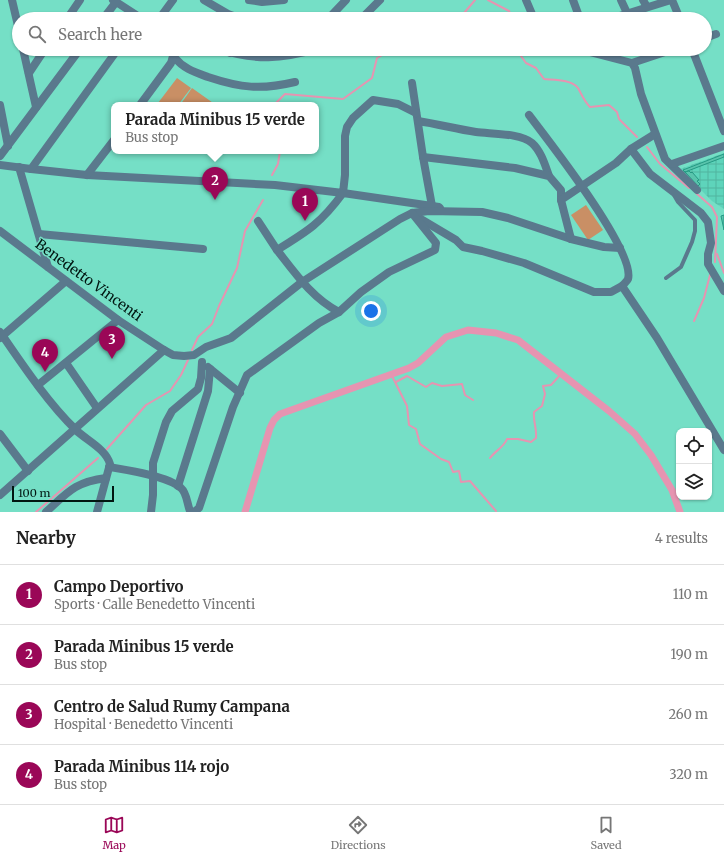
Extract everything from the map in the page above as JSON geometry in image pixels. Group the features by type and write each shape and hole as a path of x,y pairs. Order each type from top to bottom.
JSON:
{"street":[{"path":"12,0 15,12"},
{"path":"72,12 80,0"},
{"path":"164,12 173,0"},
{"path":"204,0 225,12"},
{"path":"249,0 262,2 284,0"},
{"path":"335,12 346,0"},
{"path":"368,12 380,0"},
{"path":"526,0 531,12"},
{"path":"573,0 577,12"},
{"path":"621,0 627,12"},
{"path":"629,12 645,4 672,0 677,12"},
{"path":"107,12 114,1 132,12"},
{"path":"712,35 716,34"},
{"path":"25,56 36,107"},
{"path":"29,73 41,56"},
{"path":"0,156 75,56"},
{"path":"31,169 113,56"},
{"path":"142,102 171,63 174,56"},
{"path":"176,56 181,65 188,70 232,85 253,88 272,87 295,82"},
{"path":"246,56 256,58 291,56"},
{"path":"605,56 632,63 653,56"},
{"path":"695,56 724,131"},
{"path":"632,63 655,134 665,159 672,164 697,190"},
{"path":"412,83 432,206"},
{"path":"277,250 317,224 330,211 343,193 345,175 345,136 347,127 353,118 373,100 398,104 416,112"},
{"path":"0,105 8,146"},
{"path":"412,213 456,240 463,247 482,250 524,263 594,292 611,292 622,286 628,279 628,272 620,248 582,186 529,115"},
{"path":"418,121 474,131 522,137 532,143 541,155 549,176 561,190 561,200 571,239"},
{"path":"561,200 616,163 631,148 655,134"},
{"path":"87,175 111,144"},
{"path":"672,164 724,146"},
{"path":"631,148 650,174 673,190 701,213 708,222 711,243 708,254 708,264 724,291"},
{"path":"423,158 515,168 549,176"},
{"path":"0,165 87,175 275,185 439,207 440,211"},
{"path":"19,167 48,267"},
{"path":"240,393 194,355 206,347 231,338 302,282 400,218 412,213 440,211 482,212 508,218 571,239 604,248 620,248"},
{"path":"109,466 152,476 178,486 185,494 191,512 199,508 233,407 247,375 320,323 339,312 362,292 389,272 435,250 436,243 412,213"},
{"path":"258,221 277,250 302,282 323,304 339,312"},
{"name":"Benedetto Vincenti","path":"0,231 118,320 164,350 173,355 194,355"},
{"path":"39,234 203,249"},
{"path":"66,281 1,335 38,385 75,429 98,448 108,460 109,466 97,512"},
{"path":"622,286 661,344 724,450"},
{"path":"38,385 118,320"},
{"path":"0,495 164,350"},
{"path":"151,512 153,494 152,464 166,422 172,412 198,389 201,378 202,362"},
{"path":"66,363 97,408"},
{"path":"178,486 208,391 210,369"},
{"path":"0,434 28,471"},
{"path":"46,512 75,486 86,481 106,478"}],"lane":[{"path":"666,278 681,267 695,231 695,220 678,202 673,190"}],"shaded area":[{"path":"177,78 191,88 180,102 159,102"},
{"path":"192,88 212,102 182,102"},
{"path":"724,153 724,209 712,201 680,169"},
{"path":"586,205 603,230 588,240 571,215"}],"building":[{"path":"724,154 724,157 685,172 683,170"},
{"path":"689,171 691,173 692,172 699,180 697,181 700,184 698,186 685,172"},
{"path":"724,215 724,230 721,216"}],"waterway":[{"path":"465,12 475,0"},
{"path":"488,0 510,12"},
{"path":"277,102 285,94 343,99 372,78 377,58 381,56"},
{"path":"521,56 526,63 536,68 544,79 562,80 575,85 590,107 609,105 617,112 619,119 637,137"},
{"path":"647,147 660,164 689,188"},
{"path":"272,175 278,164 280,154"},
{"path":"696,193 712,207 717,217 715,262"},
{"path":"192,350 198,337 212,324 237,268 245,231 263,200"},
{"path":"717,254 724,273"},
{"path":"694,321 704,298 710,275"},
{"path":"245,512 270,428 274,420 280,414 409,368 418,363 446,337 468,330 496,333 518,340 609,411 635,434 651,455 672,490 680,512"},
{"path":"106,450 146,405 170,391 181,375 188,360"},
{"path":"391,374 407,406 409,425 416,429 420,444 441,459 449,462 453,472 459,471 461,482 470,481 496,511"},
{"path":"490,458 507,439 518,439 531,442 536,438 534,412 542,406 545,394 543,386 551,385 561,374"},
{"path":"396,382 407,376 426,387 432,383 442,386 462,384 465,395 473,400"},
{"path":"36,512 98,458"}],"place":[{"name":"Parada Minibus 15 verde","path":"215,200"},
{"name":"Campo Deportivo","path":"305,221"},
{"name":"Centro de Salud Rumy Campana","path":"112,359"},
{"name":"Parada Minibus 114 rojo","path":"45,372"}]}
